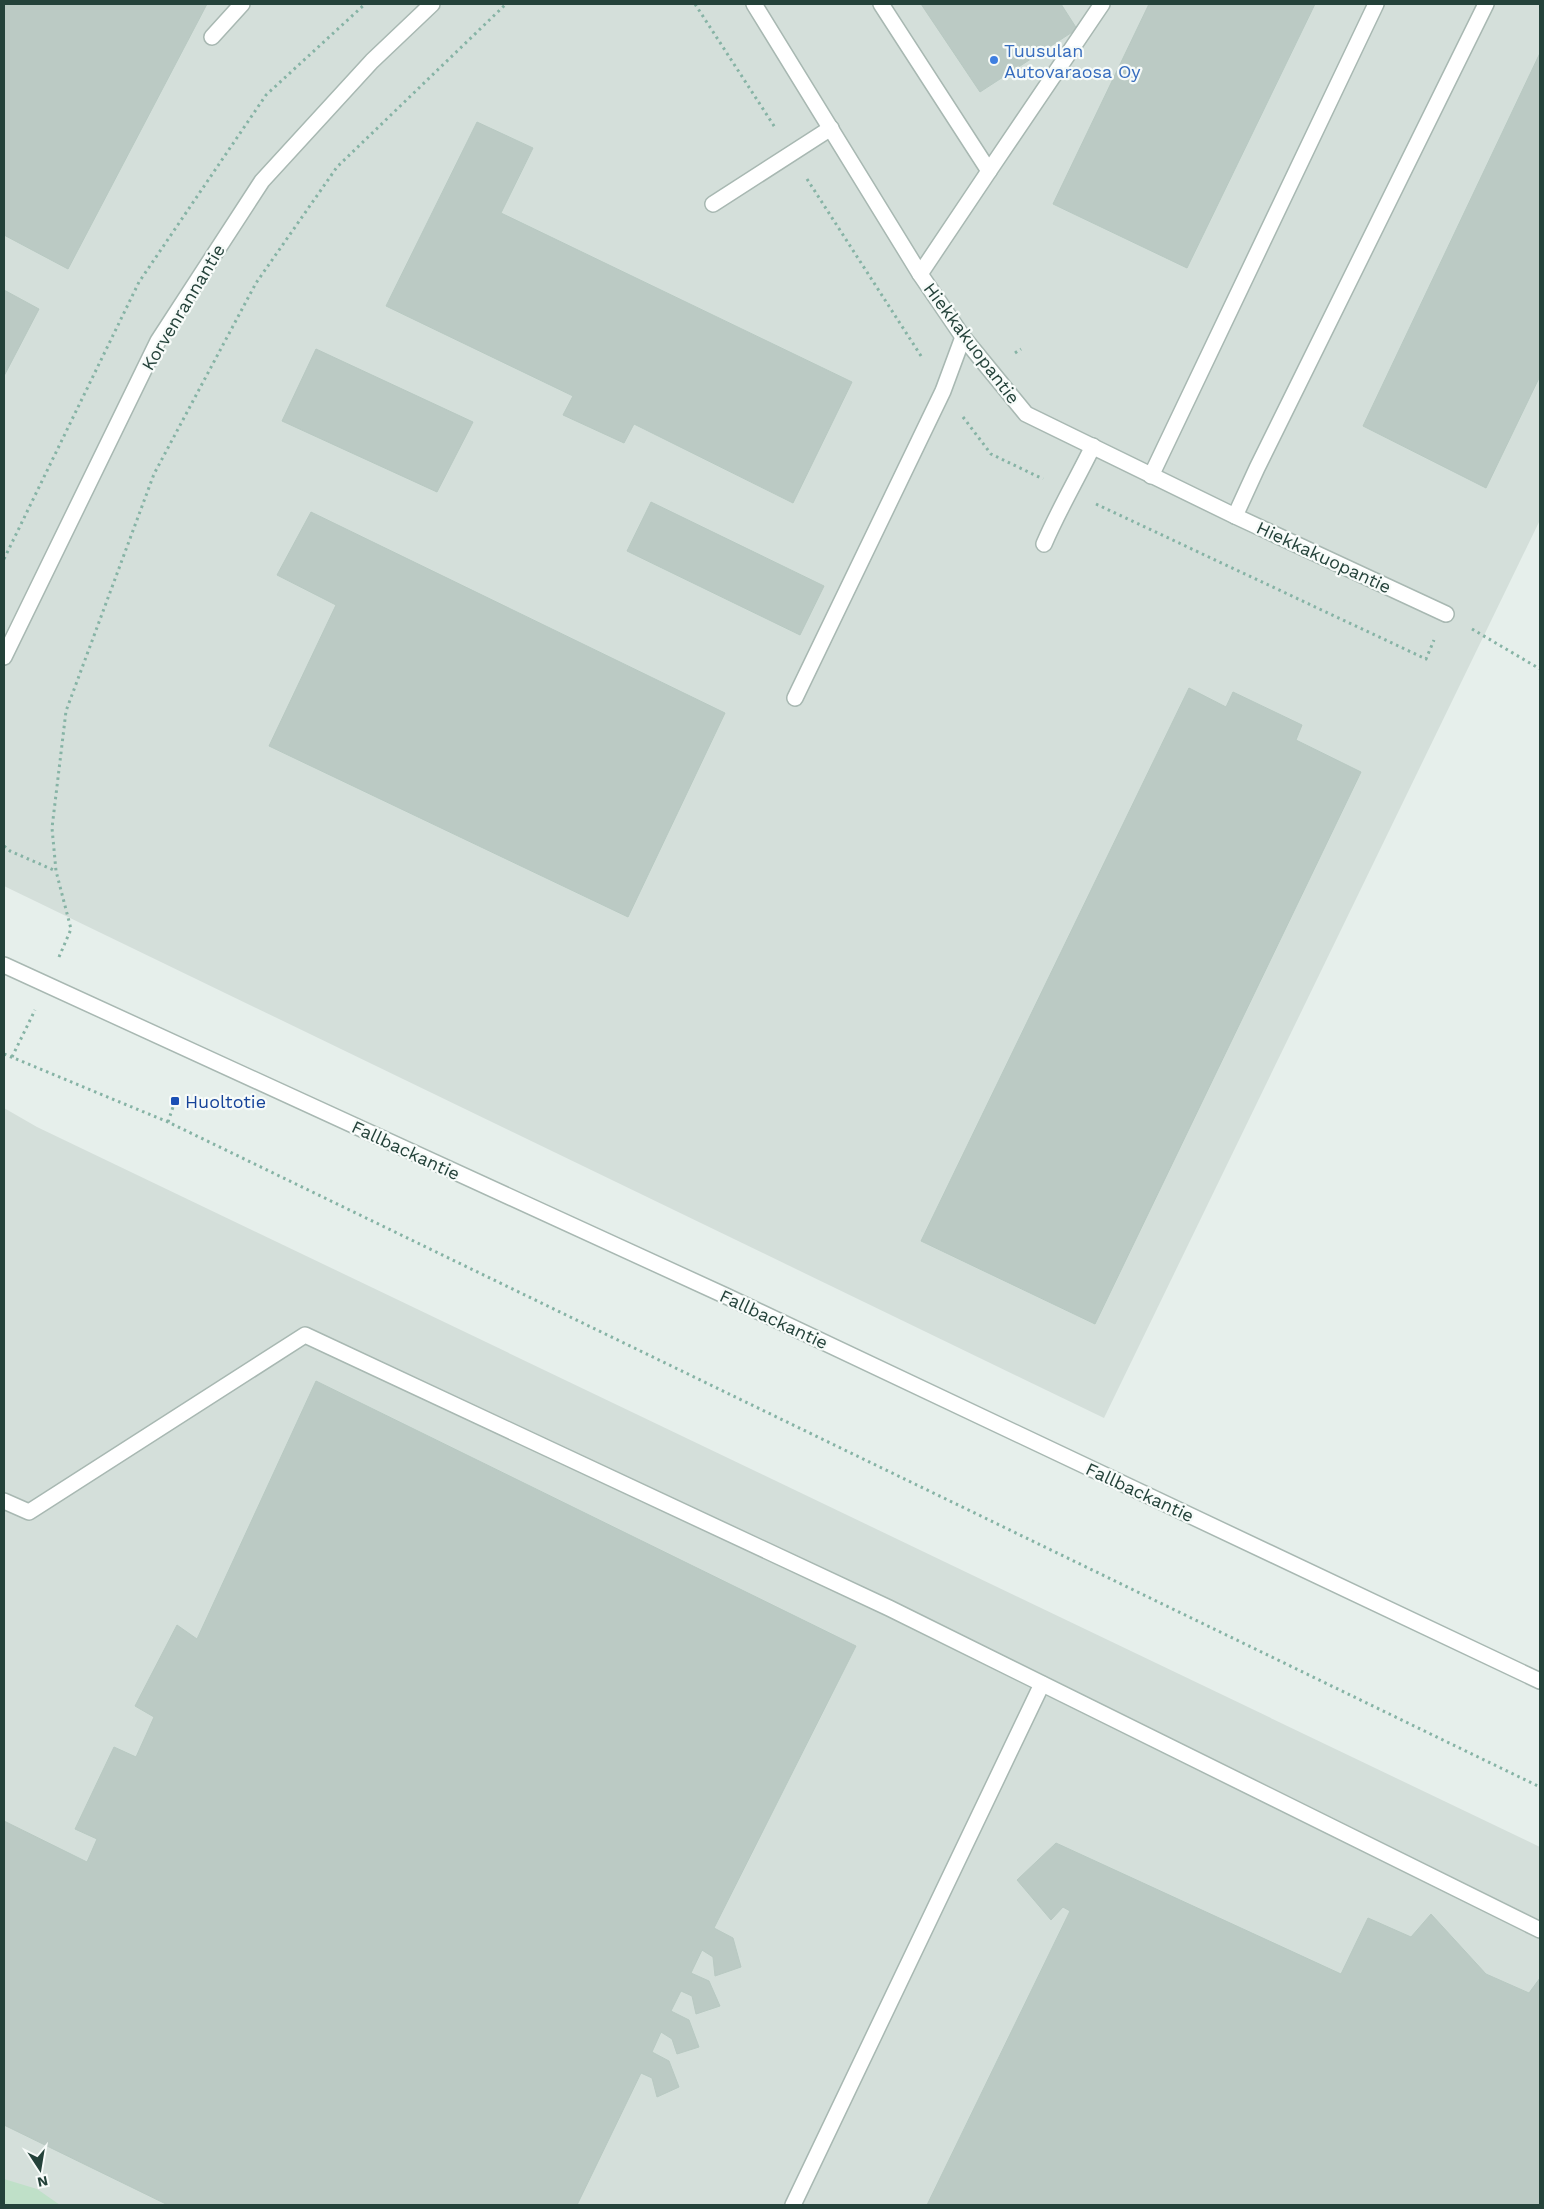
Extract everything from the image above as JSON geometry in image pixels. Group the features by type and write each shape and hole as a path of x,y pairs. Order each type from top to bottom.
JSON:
{"street":[{"path":"212,37 242,4"},
{"name":"Korvenrannantie","path":"4,657 158,340 262,180 372,61 432,4"},
{"name":"Hiekkakuopantie","path":"754,4 898,241 963,337 1026,414 1235,516 1446,614"},
{"path":"881,4 989,171"},
{"path":"920,274 1102,4"},
{"path":"1152,476 1376,4"},
{"path":"1235,516 1486,4"},
{"path":"712,204 831,128"},
{"path":"795,698 943,391 963,337"},
{"path":"1044,544 1093,446"},
{"name":"Fallbackantie","path":"4,965 46,986 726,1296 1540,1681"},
{"path":"4,1500 29,1512 305,1335 889,1608 1540,1930"},
{"path":"793,2205 1042,1684"}],"path":[{"path":"4,559 139,282 266,95 365,4"},
{"path":"12,1057 71,929 56,871 52,828 66,710 154,474 256,283 337,167 506,4"},
{"path":"1446,614 1540,669"},
{"path":"4,846 10,851 56,871"},
{"path":"4,1054 168,1122 1540,1787"},
{"path":"168,1122 175,1101"}],"shaded area":[{"path":"4,4 1540,4 1540,520 1104,1418 4,886"},
{"path":"4,1108 37,1127 1540,1847 1540,2205 4,2205"}],"green space":[{"path":"4,2179 37,2189 60,2205 4,2205"}],"building":[{"path":"4,4 207,4 68,269 4,235"},
{"name":"Tuusulan Autovaraosa Oy","path":"921,4 1061,4 1077,29 980,92"},
{"path":"1149,4 1315,4 1187,268 1053,204"},
{"path":"1540,53 1540,376 1486,488 1363,426"},
{"path":"477,122 533,148 501,213 852,382 793,503 634,424 624,443 563,415 573,396 386,306"},
{"path":"4,290 39,309 4,376"},
{"path":"316,349 473,422 437,492 282,421"},
{"path":"651,502 824,586 800,635 627,551"},
{"path":"311,512 725,713 628,917 269,746 336,605 277,575"},
{"path":"1189,688 1226,707 1233,692 1302,725 1296,740 1361,772 1095,1324 921,1241"},
{"path":"316,1381 856,1646 714,1928 733,1938 741,1967 715,1976 713,1957 702,1950 691,1973 709,1981 720,2006 696,2014 692,1996 681,1991 671,2011 689,2020 699,2047 677,2054 672,2039 661,2032 652,2052 669,2061 679,2087 657,2097 652,2078 641,2073 577,2205 168,2205 4,2125 4,1821 87,1862 97,1839 75,1829 114,1747 136,1757 154,1717 135,1706 177,1625 197,1639"},
{"path":"1056,1843 1341,1974 1368,1918 1411,1937 1431,1914 1486,1974 1529,1993 1540,1978 1540,2205 927,2205 1070,1911 1063,1907 1051,1920 1017,1880"}],"place":[{"name":"Tuusulan Autovaraosa Oy","path":"994,60"},
{"name":"Huoltotie","path":"175,1101"}]}
